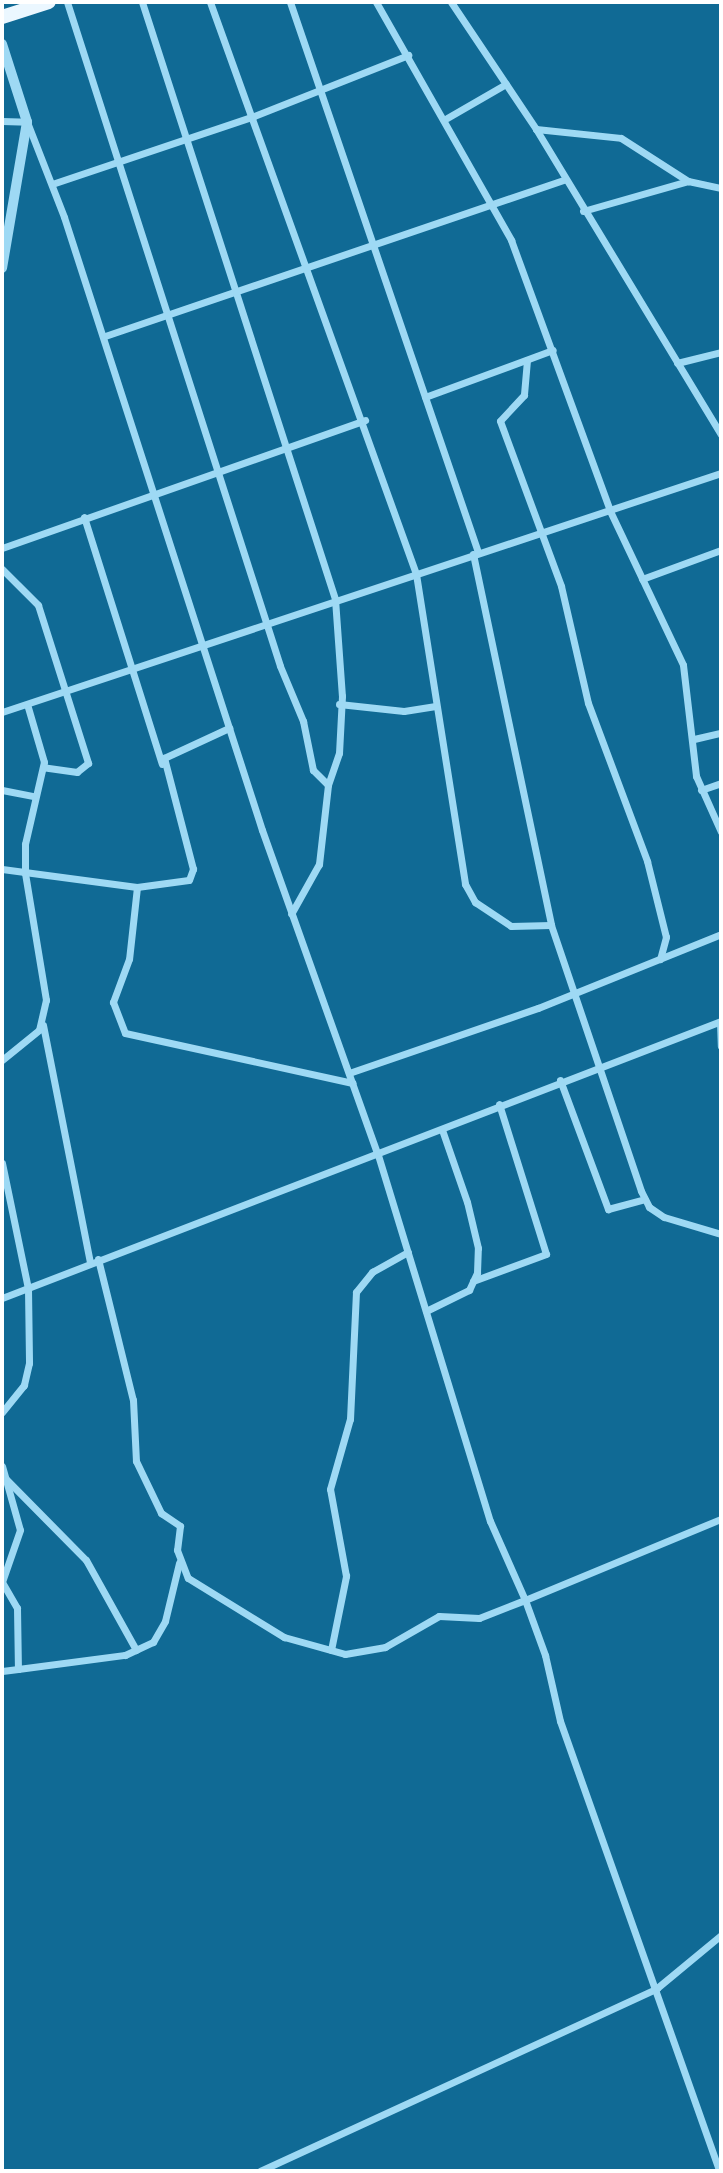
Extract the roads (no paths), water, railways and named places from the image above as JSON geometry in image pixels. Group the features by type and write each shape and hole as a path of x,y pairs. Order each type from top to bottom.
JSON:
{"main road":[{"path":"2,17 49,2"}],"street":[{"path":"67,2 117,162 270,622 280,666 303,721 313,770 328,785"},
{"path":"142,2 335,599 339,754 328,785 319,863 291,914"},
{"path":"210,2 254,116 306,269 365,420 416,574 447,798 470,895 512,926 551,925"},
{"path":"290,2 322,90 475,553 551,925 577,991 645,1199 664,1217 721,1234"},
{"path":"376,2 447,118 495,205 553,350 610,511 683,665 701,790 721,832"},
{"path":"454,3 536,129 564,180 721,434"},
{"path":"2,44 27,122 52,184 105,337 151,492 291,914 378,1155 490,1521 525,1600 545,1655 560,1721 657,1988 719,2171"},
{"path":"52,184 254,116 408,55"},
{"path":"447,118 506,84"},
{"path":"2,121 27,122"},
{"path":"2,268 27,122"},
{"path":"536,129 621,138 688,181 721,188"},
{"path":"105,337 564,180"},
{"path":"583,211 688,181"},
{"path":"425,397 553,350"},
{"path":"677,363 721,352"},
{"path":"527,360 524,395 500,421 561,586 588,703 647,861 666,937 660,959"},
{"path":"2,548 151,492 365,420"},
{"path":"2,712 721,472"},
{"path":"2,869 137,887 192,877 163,766 84,517"},
{"path":"642,579 721,550"},
{"path":"2,569 38,605 88,768 77,772 43,767"},
{"path":"27,704 43,767 33,796 25,873 46,983 43,1025 90,1263"},
{"path":"339,704 404,711 436,706"},
{"path":"163,766 170,751 229,728"},
{"path":"694,739 721,733"},
{"path":"701,790 721,783"},
{"path":"2,790 33,796"},
{"path":"137,887 129,959 113,1002 125,1033 352,1083"},
{"path":"349,1073 577,991 721,934"},
{"path":"2,1298 98,1259 442,1130 560,1080 721,1021 721,1046"},
{"path":"2,1060 43,1025"},
{"path":"560,1080 608,1209 645,1199"},
{"path":"473,1281 546,1254 499,1104"},
{"path":"426,1311 469,1290 478,1248 442,1130"},
{"path":"2,1163 28,1289 27,1377 2,1412"},
{"path":"331,1650 346,1576 330,1489 350,1419 356,1292 372,1272 408,1252"},
{"path":"2,1671 136,1650 153,1642 165,1621 179,1562 180,1526 161,1513 136,1461 133,1400 98,1259"},
{"path":"2,1466 20,1530 2,1582 17,1608 18,1669"},
{"path":"5,1478 86,1560 136,1650"},
{"path":"179,1562 188,1578 251,1620 331,1650 370,1652 439,1616 480,1618 721,1519"},
{"path":"260,2171 657,1988 721,1935"}]}
